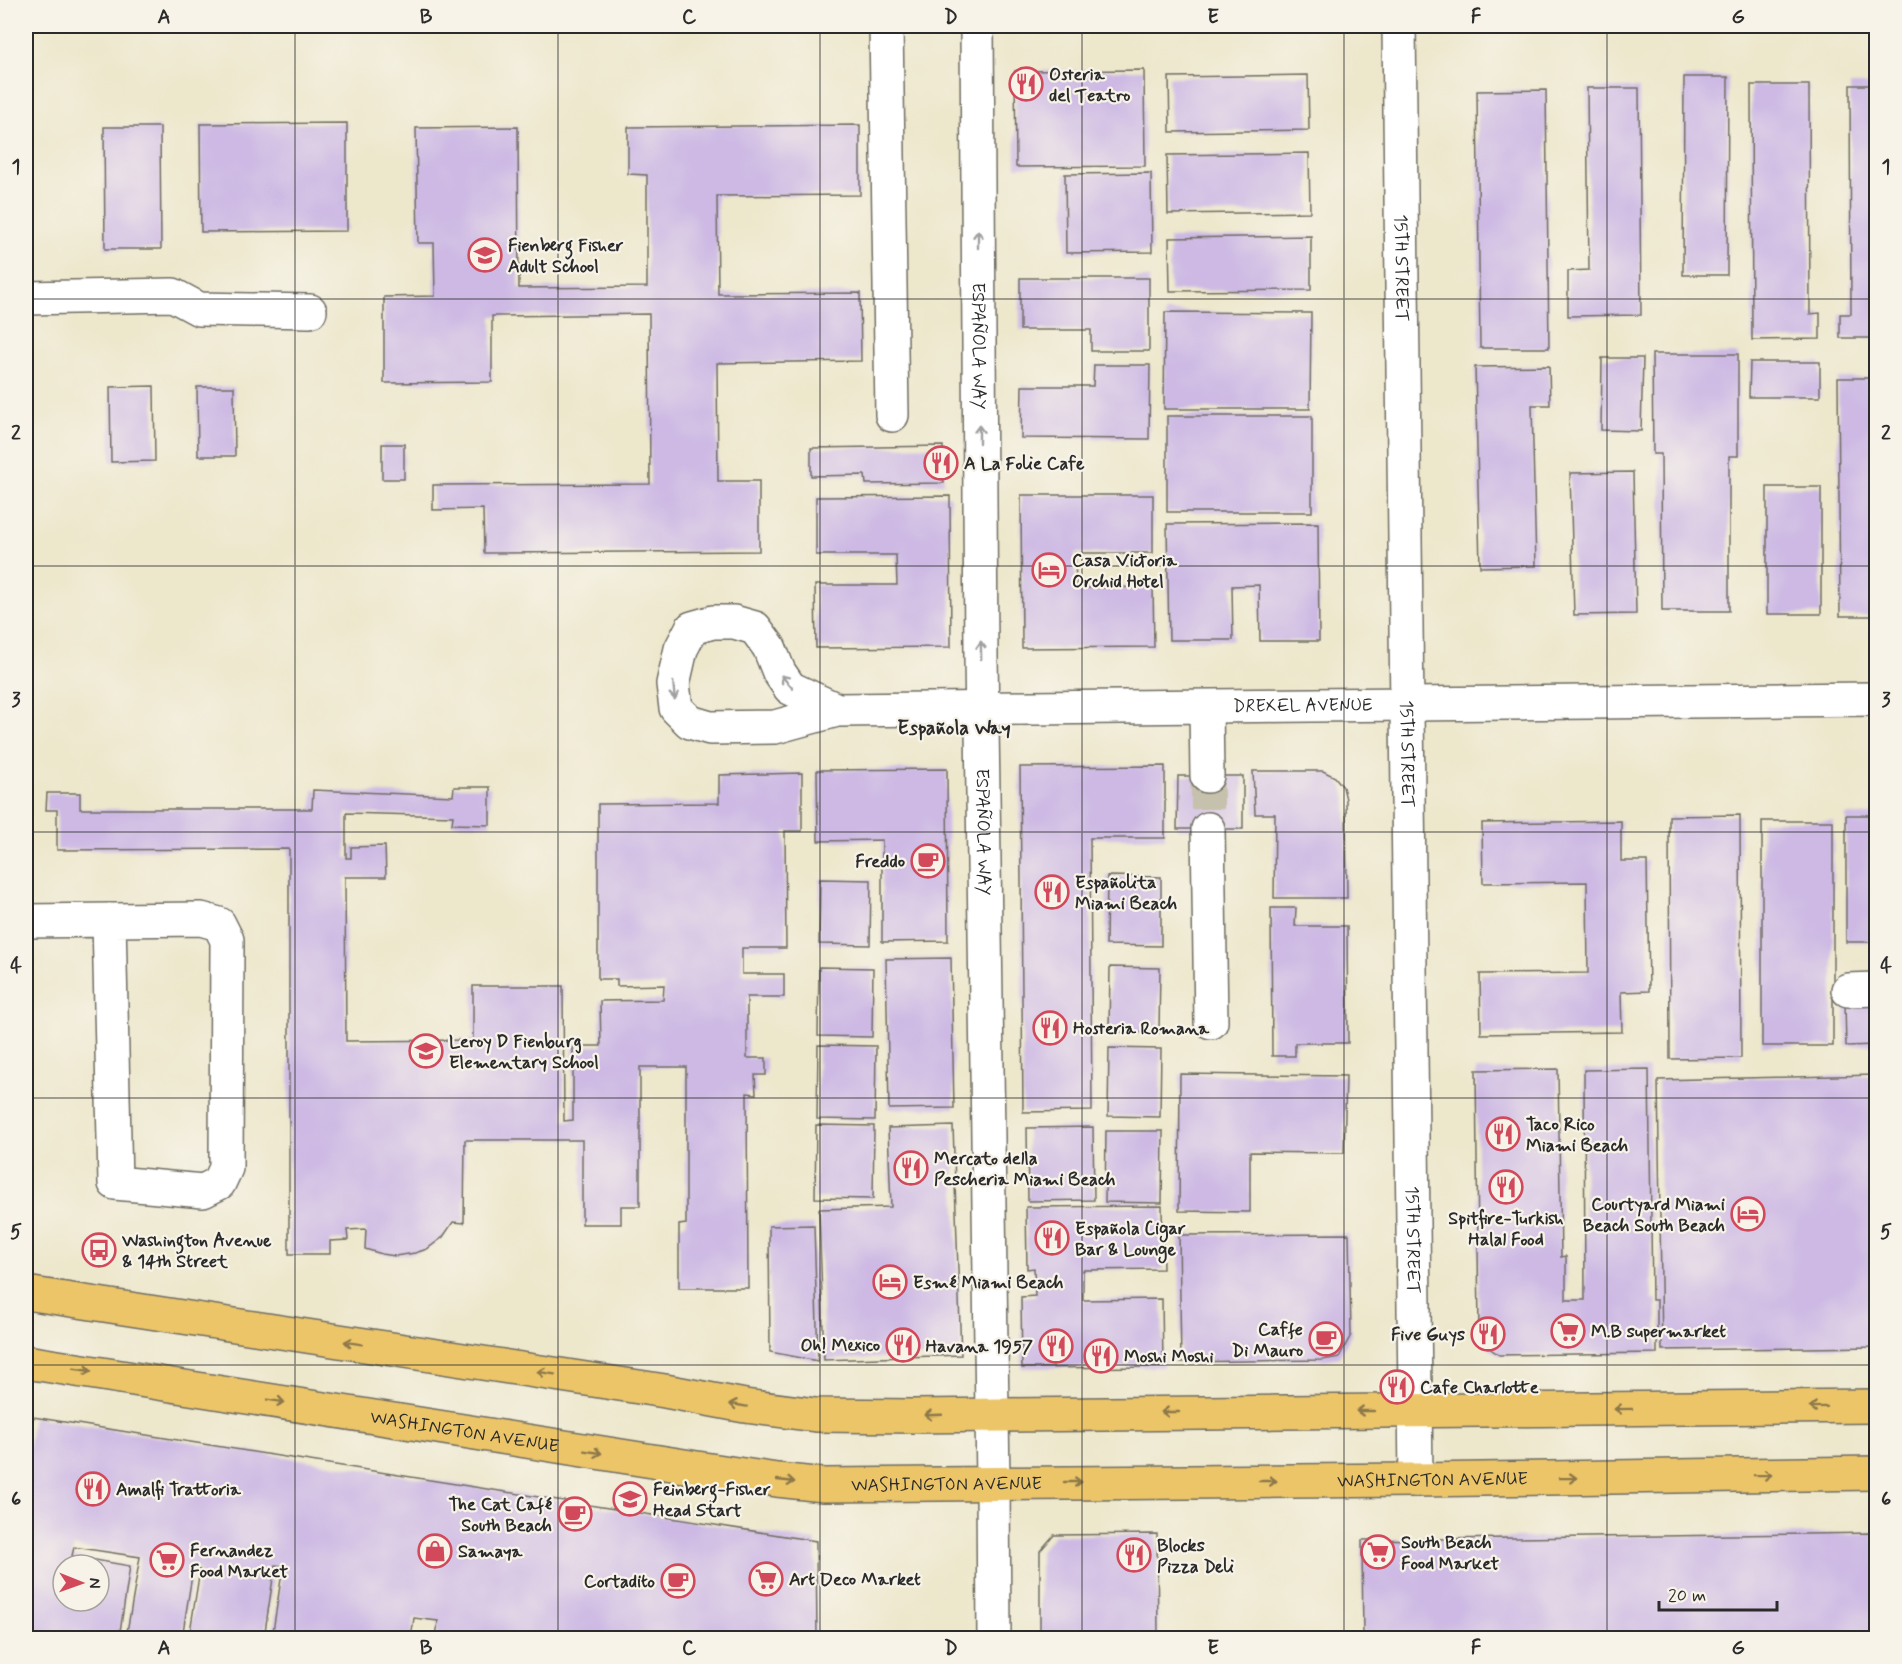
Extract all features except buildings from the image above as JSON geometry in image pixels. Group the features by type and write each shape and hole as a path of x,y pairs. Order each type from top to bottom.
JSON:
{"main road":[{"path":"26,1293 665,1391 757,1408 816,1415 914,1416 1876,1406"},
{"name":"WASHINGTON AVENUE","path":"26,1362 777,1480 824,1485 1876,1473"}],"street":[{"path":"886,26 892,415"},
{"name":"ESPAÑOLA WAY","path":"977,26 982,709 994,1638"},
{"name":"15TH STREET","path":"1399,26 1416,1480"},
{"path":"26,298 173,295 199,309 310,311"},
{"name":"DREXEL AVENUE","path":"837,710 790,688 779,672 769,647 755,628 734,622 713,622 692,628 681,649 673,684 676,708 690,722 710,728 775,727 837,710 1876,699"},
{"path":"1206,707 1207,776"},
{"path":"1208,829 1211,1022"},
{"path":"26,921 109,920 201,919 219,924 227,940 226,1168 219,1183 203,1191 115,1183 109,920"}],"tunnel":[{"path":"1207,776 1208,829"}],"place":[{"name":"Osteria del Teatro","path":"1026,84"},
{"name":"Fienberg Fisher Adult School","path":"485,255"},
{"name":"A La Folie Cafe","path":"941,463"},
{"name":"Casa Victoria Orchid Hotel","path":"1049,570"},
{"name":"Freddo","path":"928,861"},
{"name":"Españolita Miami Beach","path":"1052,892"},
{"name":"Hosteria Romana","path":"1050,1028"},
{"name":"Leroy D Fienburg Elementary School","path":"426,1051"},
{"name":"Taco Rico Miami Beach","path":"1503,1134"},
{"name":"Mercato della Pescheria Miami Beach","path":"911,1168"},
{"name":"Spitfire-Turkish Halal Food","path":"1506,1187"},
{"name":"Courtyard Miami Beach South Beach","path":"1748,1214"},
{"name":"Española Cigar Bar & Lounge","path":"1052,1238"},
{"name":"Washington Avenue & 14th Street","path":"99,1250"},
{"name":"Esmé Miami Beach","path":"890,1282"},
{"name":"M.B supermarket","path":"1568,1331"},
{"name":"Five Guys","path":"1488,1334"},
{"name":"Caffe Di Mauro","path":"1326,1339"},
{"name":"Oh! Mexico","path":"903,1345"},
{"name":"Havana 1957","path":"1056,1346"},
{"name":"Moshi Moshi","path":"1101,1356"},
{"name":"Cafe Charlotte","path":"1397,1387"},
{"name":"Amalfi Trattoria","path":"93,1489"},
{"name":"Feinberg-Fisher Head Start","path":"630,1499"},
{"name":"The Cat Café South Beach","path":"575,1514"},
{"name":"Samaya","path":"435,1551"},
{"name":"South Beach Food Market","path":"1378,1552"},
{"name":"Blocks Pizza Deli","path":"1134,1555"},
{"name":"Fernandez Food Market","path":"167,1560"},
{"name":"Art Deco Market","path":"766,1579"},
{"name":"Cortadito","path":"678,1581"}],"district":[{"name":"Española Way","path":"954,727"}]}
